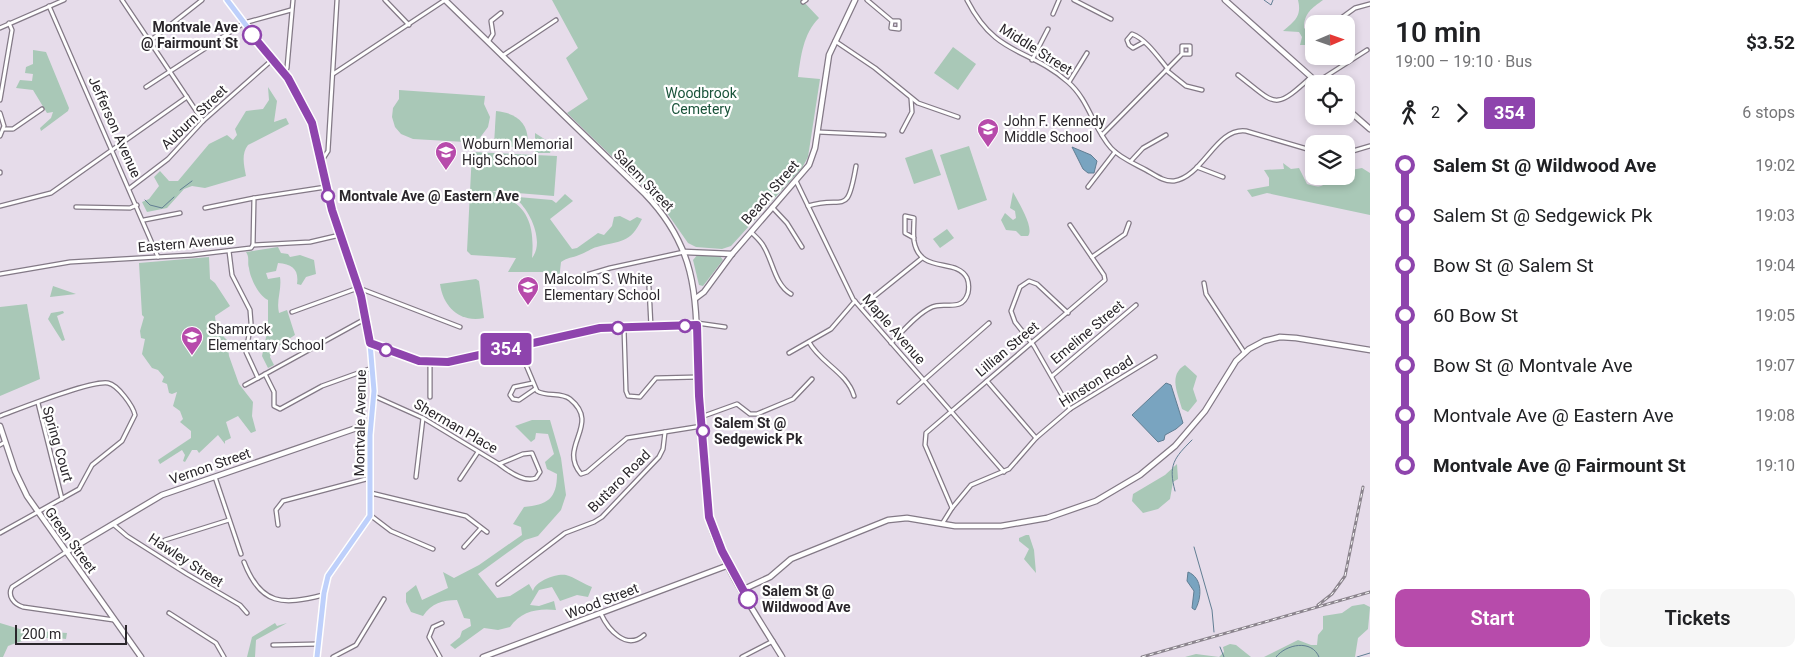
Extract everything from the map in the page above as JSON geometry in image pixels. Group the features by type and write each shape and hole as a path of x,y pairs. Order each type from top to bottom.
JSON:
{"main road":[{"name":"Montvale Avenue","path":"227,0 284,73 310,118 326,187 358,289 370,343 374,396 371,423 370,514 361,531 330,571 323,595 317,657"}],"street":[{"path":"0,28 64,0"},
{"path":"122,0 203,121"},
{"path":"150,41 202,0"},
{"path":"284,73 287,68 293,0"},
{"path":"321,162 328,151 337,0"},
{"path":"385,0 409,25"},
{"path":"332,75 445,0"},
{"name":"Salem Street","path":"445,0 651,200 669,223 684,252 696,298 698,377 709,517 729,565 742,590 782,657"},
{"name":"Beach Street","path":"696,298 704,292 732,254 796,181 810,162 817,132 825,72 834,40 855,0"},
{"path":"867,0 892,21"},
{"name":"Middle Street","path":"968,0 978,19 996,39 1069,82 1082,99 1102,135 1115,152 1169,181 1183,178 1197,167 1228,135 1237,130 1249,131 1305,148"},
{"path":"1053,14 1059,0"},
{"path":"1074,0 1111,19"},
{"path":"1225,0 1309,75"},
{"path":"1346,15 1353,10 1370,4"},
{"name":"Jefferson Avenue","path":"49,6 144,220 158,257"},
{"path":"146,87 244,23 292,10"},
{"path":"488,42 493,33 491,21 501,13"},
{"path":"502,56 556,20"},
{"path":"0,100 12,30 9,23"},
{"path":"1032,60 1048,29"},
{"path":"1144,42 1133,48 1128,45 1127,39 1134,34 1144,42 1167,69 1185,86 1202,90"},
{"path":"834,40 867,62 911,98 926,107 958,117"},
{"path":"1330,75 1367,50"},
{"path":"1069,82 1086,53"},
{"path":"1102,135 1182,54"},
{"name":"Auburn Street","path":"130,188 168,158 203,121 272,60"},
{"path":"0,71 5,69"},
{"path":"1238,75 1267,96 1278,101 1286,99 1305,82"},
{"path":"0,206 50,194 187,97"},
{"path":"902,131 912,112 911,98"},
{"path":"4,129 13,129 42,109"},
{"path":"0,113 4,129 0,136"},
{"path":"1355,116 1370,130"},
{"path":"817,132 884,135"},
{"path":"1131,161 1143,148 1166,135"},
{"path":"1355,150 1370,146"},
{"path":"1088,188 1115,152"},
{"path":"808,206 839,204 844,201 851,190 856,166"},
{"path":"1197,167 1223,178"},
{"name":"Maple Avenue","path":"796,181 848,291 855,301 1004,472"},
{"path":"205,208 326,187"},
{"name":"Eastern Avenue","path":"0,274 70,262 158,257 251,248 253,245 254,198"},
{"path":"76,207 131,208 137,205"},
{"path":"772,208 787,223 802,247"},
{"path":"144,220 180,213"},
{"path":"891,343 932,307 955,306 967,296 968,283 964,274 922,258 914,238 913,217 905,216 904,233 914,238"},
{"path":"1070,225 1092,256 1125,234 1128,223"},
{"path":"751,232 764,246 784,289 791,294"},
{"path":"253,245 310,242 340,235"},
{"path":"229,251 232,275 250,310 251,323 246,352 258,378"},
{"path":"566,282 610,268 684,252 732,254"},
{"name":"Lillian Street","path":"952,508 932,463 925,437 927,432 1068,313 1105,279 1092,256"},
{"path":"861,307 922,258"},
{"path":"1068,313 1037,284 1031,281 1024,282 1011,310 1015,322 1032,343 1070,409"},
{"path":"1204,283 1206,293 1244,352"},
{"path":"649,287 651,327"},
{"path":"292,312 358,289 460,327"},
{"path":"789,353 832,328 855,301"},
{"name":"Emeline Street","path":"1052,376 1136,305"},
{"path":"245,385 365,319"},
{"path":"899,402 989,323"},
{"path":"370,343 396,353 430,362 463,360 600,328 697,324 725,326"},
{"path":"624,328 628,396 640,397 656,378 698,377"},
{"path":"742,590 770,577 788,560 884,522 904,518 942,524 990,526 1032,522 1072,511 1117,490 1147,470 1182,438 1205,410 1233,364 1244,352 1264,341 1285,337 1370,350"},
{"path":"808,342 814,351 847,381 854,396"},
{"path":"518,346 535,389 544,394 568,397 582,415 583,423 574,446 578,470 582,474 594,467 625,439 702,426"},
{"name":"Hinston Road","path":"942,524 952,508 972,484 1010,468 1036,438 1070,409 1155,357"},
{"path":"430,362 430,397"},
{"path":"266,374 273,390 274,406 280,409 322,386 372,368"},
{"path":"701,417 737,404 750,414 757,414 793,399 812,379"},
{"path":"987,381 1036,438"},
{"path":"533,383 514,388 511,391 511,397 519,400 535,389"},
{"path":"38,403 76,390 100,384 111,384 133,408 135,416 120,443 91,467 82,487 62,498"},
{"name":"Sherman Place","path":"374,396 424,418 512,473 529,480 536,478 539,474 538,465 531,453 499,464"},
{"name":"Spring Court","path":"0,416 38,403 62,498 0,533"},
{"path":"416,477 424,418"},
{"name":"Vernon Street","path":"66,552 158,497 371,423"},
{"name":"Green Street","path":"0,426 2,444 18,480 37,512 141,657"},
{"name":"Buttaro Road","path":"498,584 561,536 602,517 659,457 664,445 665,432"},
{"path":"460,479 478,452"},
{"path":"215,477 241,554"},
{"path":"278,525 276,509 283,501 370,478"},
{"path":"371,493 464,515 474,519 480,528 487,532"},
{"path":"370,514 391,531 433,549"},
{"path":"165,540 229,520"},
{"name":"Hawley Street","path":"113,524 127,536 194,579 240,605 247,613"},
{"path":"464,547 480,528"},
{"path":"66,552 12,586 10,594 12,598 23,607 114,620"},
{"path":"244,562 255,585 281,601 294,602 323,595"},
{"name":"Wood Street","path":"483,657 729,565"},
{"path":"333,657 356,645 384,599"},
{"path":"169,614 216,643 224,657"},
{"path":"601,614 616,635 623,639 635,641 644,635"},
{"path":"440,657 429,637 433,626 442,623"},
{"path":"742,657 773,641"},
{"path":"273,645 318,644"}],"green space":[{"name":"Woodbrook Cemetery","path":"552,0 802,0 819,18 806,38 798,77 820,79 808,157 802,168 731,246 722,249 696,247 688,243 660,203 567,113 588,99 566,58 578,48"},
{"path":"1298,0 1323,0 1305,15 1305,45 1300,45 1302,37 1299,32 1283,31 1296,18 1299,6"},
{"path":"953,47 976,64 958,90 934,73"},
{"path":"33,50 46,52 69,108 68,111 41,131 40,128 51,118 53,112 47,113 33,90 16,88 20,80 32,81 33,74 25,73 26,67 33,64"},
{"path":"268,87 277,101 274,122 286,118 289,124 248,145 244,156 246,176 205,188 192,186 184,189 167,208 147,212 142,202 149,199 159,186 154,177 160,171 169,181 178,181 209,144 227,135 233,140 237,135 235,129 246,111 263,109 269,100"},
{"path":"399,90 485,96 484,104 490,117 488,127 479,139 465,142 413,139 401,134 395,127 392,117 393,108 399,99"},
{"path":"496,111 511,114 521,122 527,133 527,148 496,146 494,144"},
{"path":"535,133 549,142 552,148 550,153 535,153"},
{"path":"969,146 987,200 958,210 940,155"},
{"path":"932,149 941,175 914,184 905,158"},
{"path":"472,152 557,156 554,196 492,191 513,202 521,208 526,216 532,234 532,258 536,251 536,235 531,218 516,199 518,197 552,200 556,203 565,194 573,201 550,219 572,249 577,248 598,233 604,235 612,226 614,217 620,216 630,221 637,217 642,219 633,233 624,240 595,248 561,262 559,280 552,279 547,272 508,272 516,258 471,255 467,251"},
{"path":"1283,163 1291,169 1299,168 1305,180 1305,185 1319,186 1355,185 1355,169 1362,168 1370,173 1370,215 1267,193 1252,197 1247,190 1269,186 1269,178 1264,170 1284,169"},
{"path":"1013,192 1027,221 1030,232 1028,236 1021,236 1016,231 1006,230 1001,220 1005,213 1013,220 1016,218 1015,211 1010,208"},
{"path":"947,229 954,238 940,248 933,239"},
{"path":"278,247 281,253 288,254 290,257 300,255 314,260 316,274 306,277 301,285 297,284 296,271 291,266 278,263 276,271 266,273 268,279 280,277 279,313 287,310 295,335 272,350 270,357 274,365 268,368 262,356 268,328 268,300 261,295 253,281 246,252"},
{"path":"698,254 720,256 723,260 703,286 699,285 693,260"},
{"path":"209,257 210,279 215,283 230,306 215,316 216,322 227,340 229,356 239,384 253,402 252,416 256,431 251,433 238,416 226,422 231,438 225,441 225,444 218,435 199,453 197,450 192,450 185,462 183,461 185,455 182,450 160,464 158,460 191,438 191,431 180,422 183,419 180,411 173,406 177,392 169,393 167,384 162,382 164,377 158,370 152,368 142,354 145,339 141,338 140,331 144,317 142,315 139,263"},
{"path":"476,279 479,281 484,318 467,318 449,306 440,284"},
{"path":"53,286 76,294 50,297"},
{"path":"27,304 40,379 0,396 0,307"},
{"path":"63,311 64,313 57,316 65,340 62,341 48,319 51,313"},
{"path":"1185,365 1197,376 1193,389 1197,401 1188,412 1182,409 1176,385 1177,374"},
{"path":"532,420 550,420 561,458 566,495 561,510 538,536 525,540 478,574 497,598 510,596 529,584 533,591 542,581 557,575 569,576 592,587 588,597 577,595 560,601 552,587 539,590 530,605 539,606 554,601 556,610 536,610 530,612 519,617 510,627 498,630 484,628 455,649 450,645 460,637 462,631 471,626 470,619 464,618 457,600 438,603 423,616 411,612 406,602 406,593 416,585 422,600 448,588 443,572 454,578 479,565 522,535 521,527 513,524 524,507 539,505 553,495 557,483 557,474 547,469 545,462 554,454 548,434 536,433 535,439 531,442 515,426"},
{"path":"1177,464 1178,479 1173,482 1170,499 1158,509 1143,513 1132,501 1133,494 1165,475"},
{"path":"1029,535 1034,550 1036,573 1024,559 1029,549 1019,541 1019,538"},
{"path":"1364,604 1370,607 1368,629 1358,638 1355,657 1264,657 1298,640 1311,645 1317,645 1318,635 1323,629 1323,616 1342,613 1352,606"},
{"path":"0,623 23,630 67,633 66,639 43,638 22,641 8,646 3,657 0,657"},
{"path":"275,623 277,626 287,623 256,640 255,657 247,657 252,637"},
{"path":"1230,644 1236,645 1251,657 1219,657 1224,652 1223,647"},
{"path":"1196,654 1219,657 1185,657"}],"water":[{"path":"1072,147 1091,155 1097,161 1094,173 1088,173 1083,169"},
{"path":"1166,383 1171,385 1183,423 1165,435 1164,440 1158,442 1132,415"},
{"path":"1188,572 1199,583 1200,594 1195,610 1192,608 1194,591 1187,581"}],"waterway":[{"path":"1264,0 1271,5 1273,0"},
{"path":"180,190 192,181"},
{"path":"145,200 150,205 162,208 174,197"},
{"path":"1175,491 1172,475 1174,462 1192,440"},
{"path":"1194,547 1212,610 1214,632"},
{"path":"1276,657 1286,649 1299,645 1311,648 1316,651 1319,657"},
{"path":"1220,647 1224,657"},
{"path":"1357,657 1370,653"}],"railway":[{"path":"1318,605 1332,594 1345,576 1363,487"},
{"path":"1142,657 1370,592"}],"bus line":[{"name":"354","path":"252,35 288,78 312,123 332,210 361,296 370,343 419,361 448,362 600,328 697,325 699,396 709,517 722,551 748,599"}],"place":[{"name":"Montvale Ave @ Fairmount St","path":"252,35"},
{"name":"John F. Kennedy Middle School","path":"988,148"},
{"name":"Woburn Memorial High School","path":"446,171"},
{"name":"Montvale Ave @ Eastern Ave","path":"328,196"},
{"name":"Malcolm S. White Elementary School","path":"528,306"},
{"name":"Shamrock Elementary School","path":"192,356"},
{"name":"Salem St @ Sedgewick Pk","path":"703,431"},
{"name":"Salem St @ Wildwood Ave","path":"748,599"}]}
